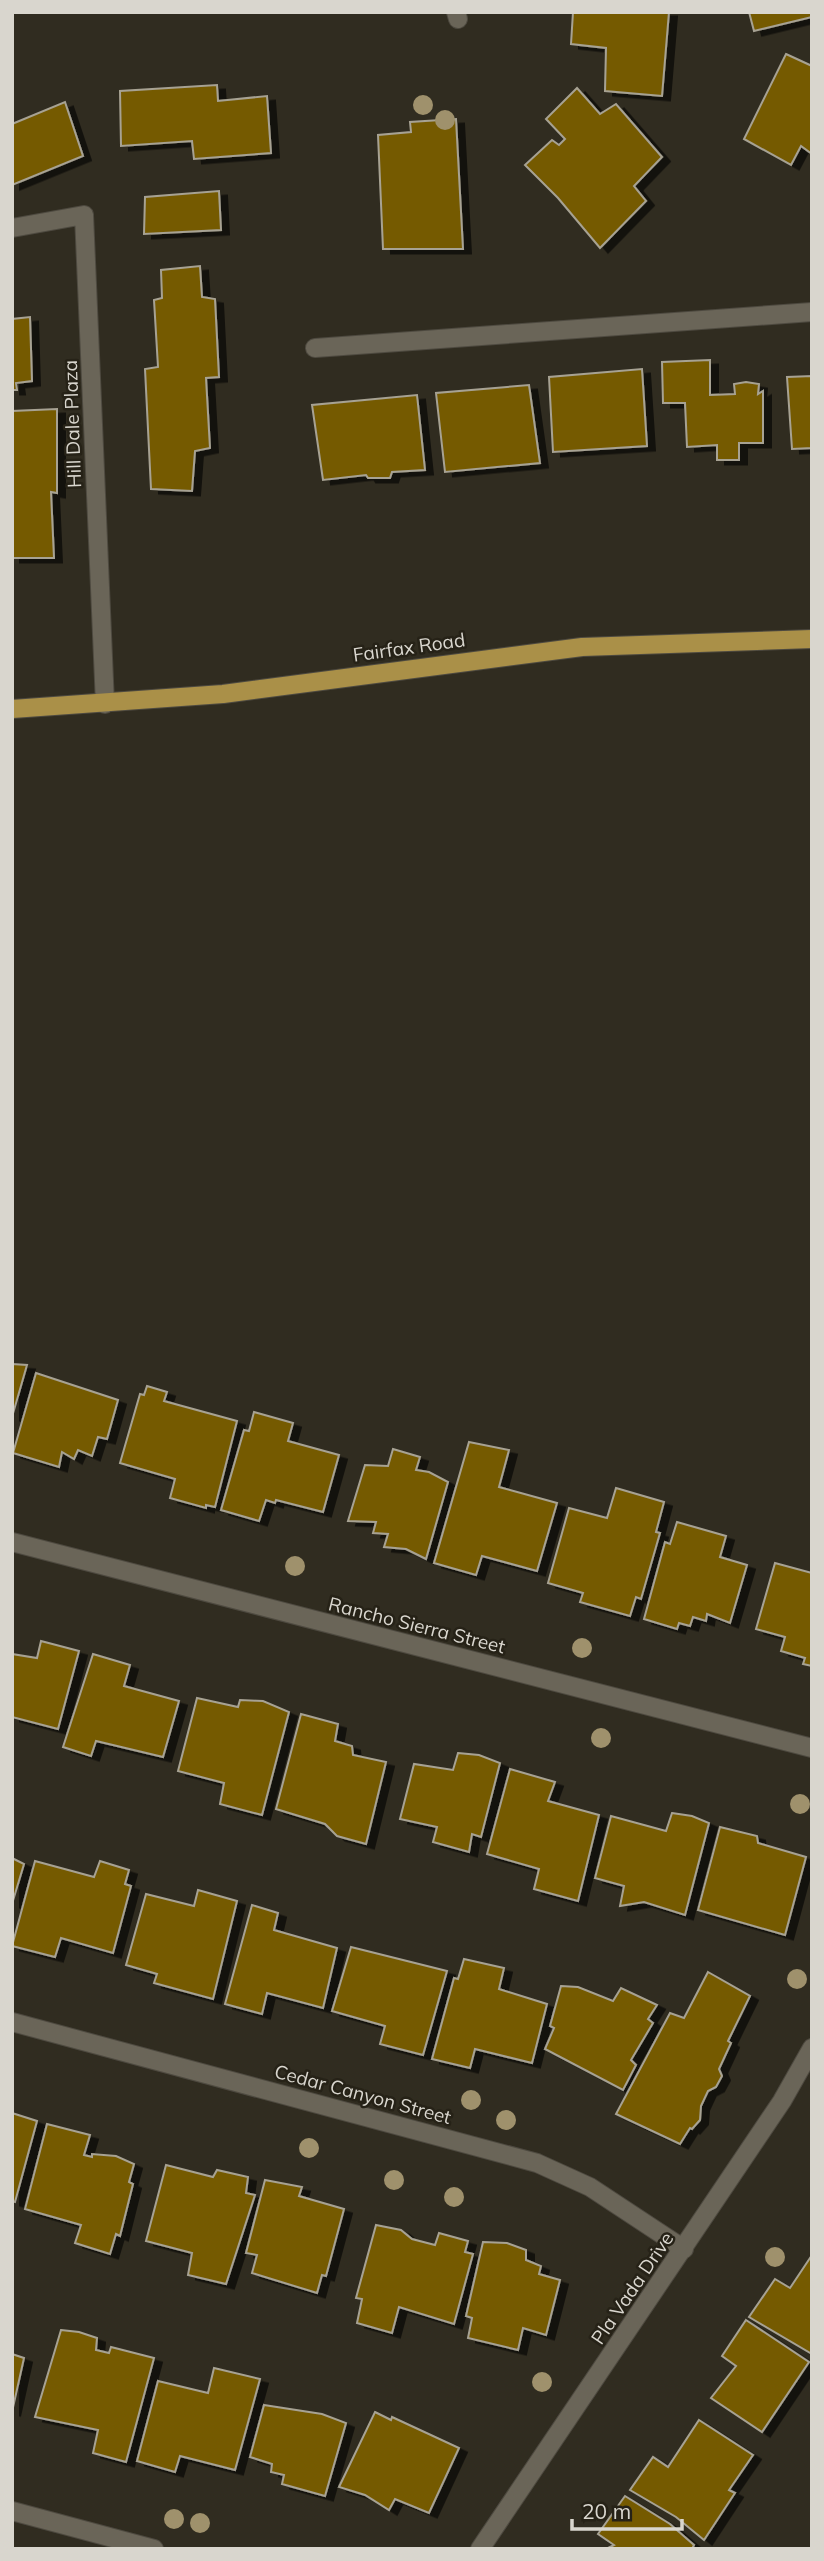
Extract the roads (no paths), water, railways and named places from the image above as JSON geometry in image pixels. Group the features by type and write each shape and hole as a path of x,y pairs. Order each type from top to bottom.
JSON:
{"main road":[{"name":"Fairfax Road","path":"12,709 223,694 582,647 812,639"}],"street":[{"name":"Hill Dale Plaza","path":"12,228 84,215 105,704"},
{"path":"315,348 812,312"},
{"name":"Rancho Sierra Street","path":"12,1542 812,1748"},
{"name":"Cedar Canyon Street","path":"12,2022 537,2163 590,2187 684,2249"},
{"name":"Pla Vada Drive","path":"480,2549 684,2249 782,2101 812,2048"},
{"path":"12,2511 154,2549"}]}
